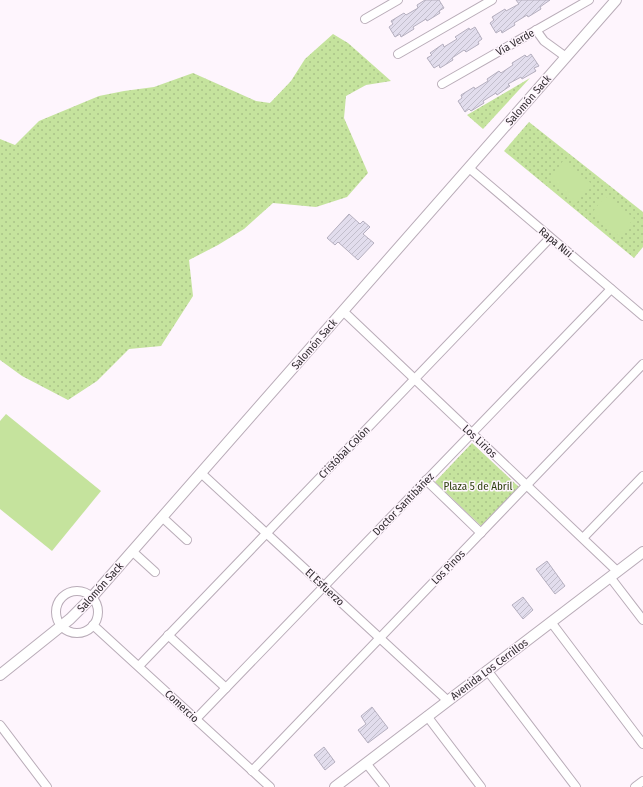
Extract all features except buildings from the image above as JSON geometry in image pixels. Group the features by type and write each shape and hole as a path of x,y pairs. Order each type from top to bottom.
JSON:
{"street":[{"path":"365,19 398,0"},
{"path":"398,54 492,0"},
{"name":"Vía Verde","path":"442,84 589,0"},
{"name":"Salomón Sack","path":"0,675 62,626 92,597 616,0"},
{"path":"536,30 544,41 566,58"},
{"name":"Rapa Nui","path":"469,168 643,316"},
{"name":"Cristóbal Colón","path":"138,666 550,238"},
{"name":"Doctor Santibáñez","path":"196,719 611,289"},
{"name":"Los Lirios","path":"343,311 583,538 614,574 643,620"},
{"name":"Los Pinos","path":"252,771 643,364"},
{"name":"El Esfuerzo","path":"201,473 448,701"},
{"path":"583,538 643,476"},
{"path":"426,480 481,533"},
{"path":"162,518 187,540"},
{"path":"132,551 155,572"},
{"name":"Avenida Los Cerrillos","path":"335,787 643,552"},
{"path":"75,592 84,593 92,597 96,604 98,613 94,625 86,631 78,633 69,631 62,626 57,618 57,609 63,598 66,595 75,592"},
{"path":"551,622 643,744"},
{"name":"Comercio","path":"94,625 270,787"},
{"path":"168,635 226,688"},
{"path":"488,670 576,787"},
{"path":"427,716 481,787"},
{"path":"0,725 47,787"},
{"path":"366,763 385,787"},
{"path":"635,787 643,781"}],"green space":[{"path":"333,34 348,43 391,81 366,85 346,96 344,118 368,173 347,197 316,207 273,203 244,229 189,260 193,296 161,346 129,349 97,381 68,400 22,376 0,360 0,139 15,145 39,121 99,96 154,87 193,73 256,101 270,103 291,81 305,59"},
{"path":"530,78 483,129 467,115"},
{"path":"529,122 643,212 643,247 634,258 504,151"},
{"path":"563,161 592,184 577,202 549,180"},
{"path":"605,196 634,218 620,237 591,214"},
{"path":"6,414 101,491 52,551 0,509 0,421"},
{"name":"Plaza 5 de Abril","path":"472,443 519,487 481,526 435,482"}]}
